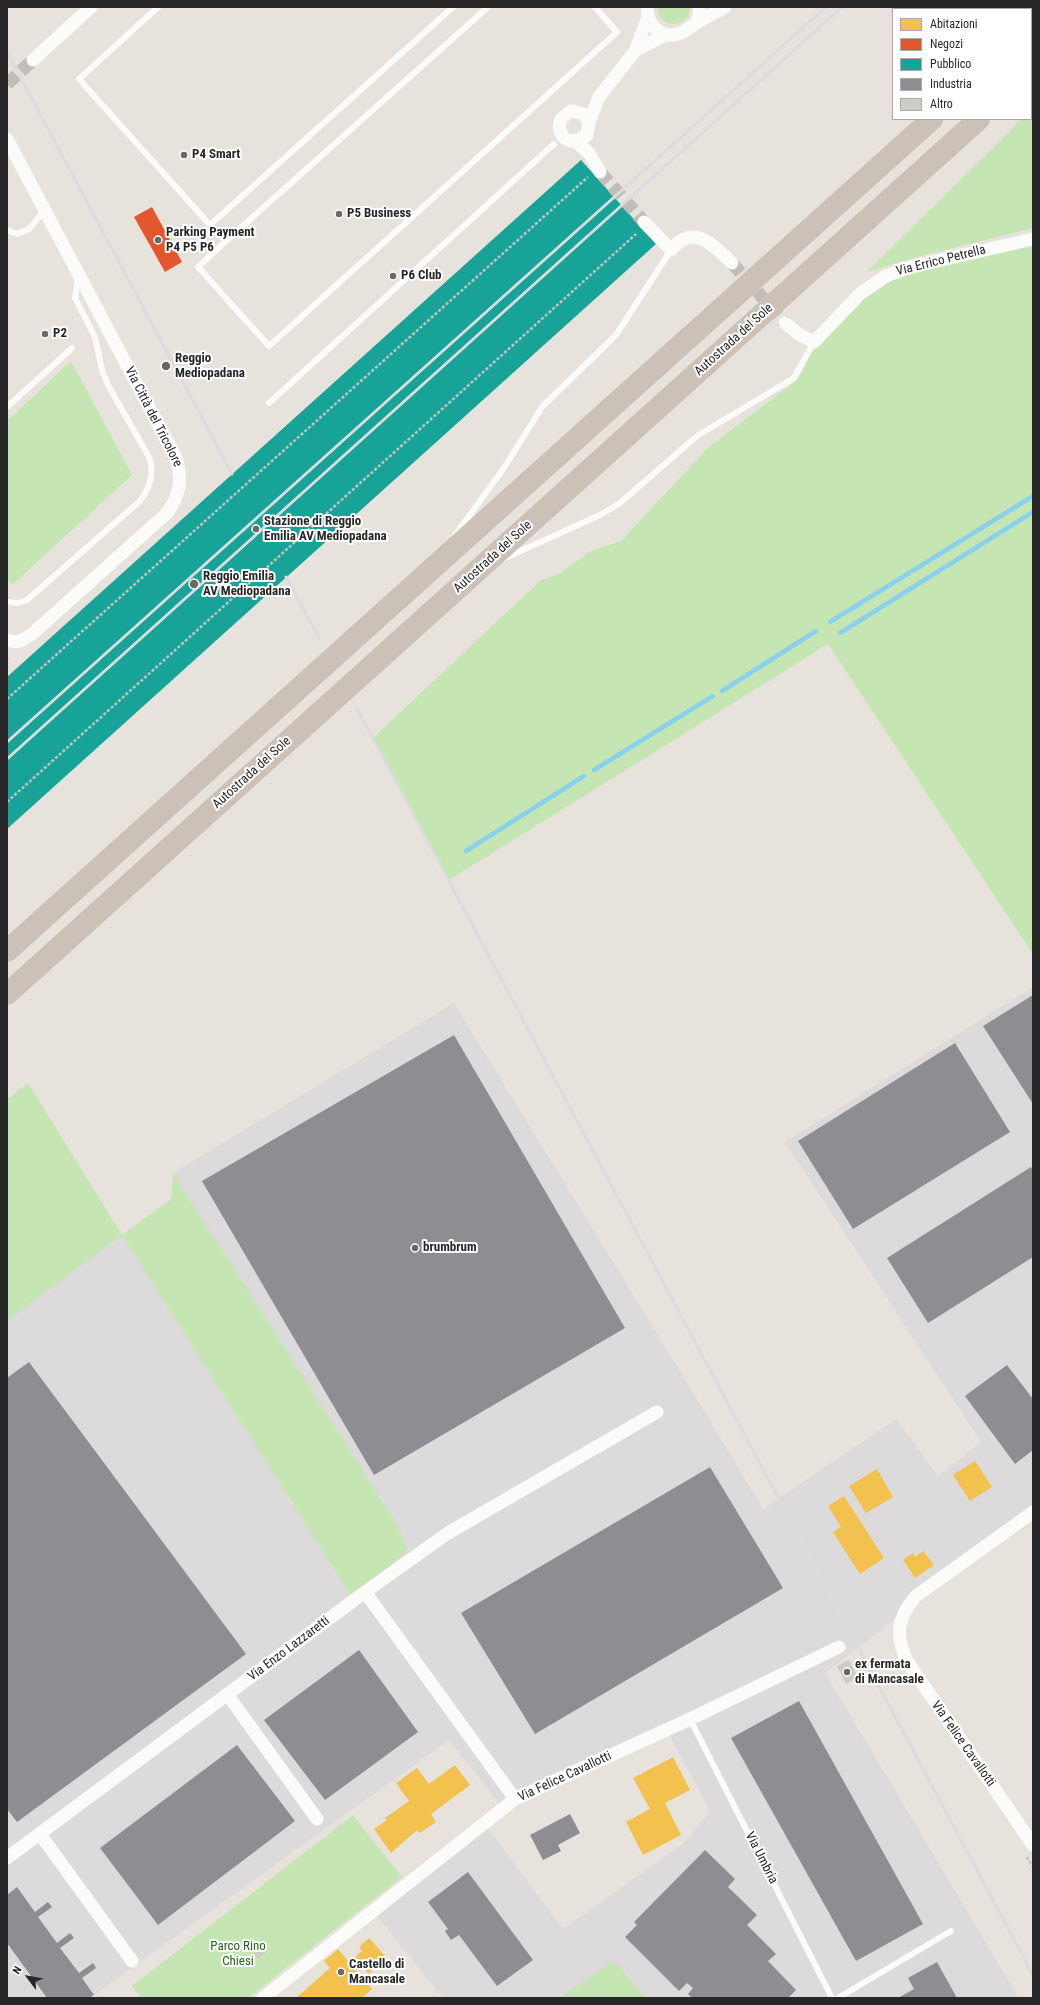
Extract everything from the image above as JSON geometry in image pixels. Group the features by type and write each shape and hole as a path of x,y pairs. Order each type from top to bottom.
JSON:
{"highway":[{"path":"7,951 931,120"},
{"name":"Autostrada del Sole","path":"7,994 977,120"}],"street":[{"path":"33,60 91,7"},
{"path":"695,24 700,7"},
{"path":"635,51 665,35 682,34 695,24 725,7"},
{"path":"647,12 657,31 665,35"},
{"path":"576,111 598,97 635,51 647,12"},
{"path":"597,172 589,153 587,135 589,122 598,97"},
{"path":"589,122 584,114 571,111 563,115 559,123 567,137 589,153"},
{"path":"567,137 587,135"},
{"name":"Via Città del Tricolore","path":"7,138 44,211 177,460 181,475 180,489 176,500 167,513 32,635 21,641 12,642 7,640"},
{"path":"643,225 672,250 682,240 699,238 709,241 732,263"},
{"name":"Via Errico Petrella","path":"814,342 861,293 886,276 911,266 1033,239"},
{"path":"785,323 800,335 814,342"},
{"name":"Via Enzo Lazzaretti","path":"7,1858 365,1592 448,1533 657,1412"},
{"name":"Via Felice Cavallotti","path":"1033,1512 916,1596 903,1614 899,1634 901,1649 907,1661 1033,1845"},
{"path":"365,1592 515,1799"},
{"name":"Via Felice Cavallotti","path":"263,1998 515,1799 690,1719 839,1647"},
{"path":"227,1694 317,1819"},
{"path":"40,1834 132,1961"}],"lane":[{"path":"158,7 79,79 226,241"},
{"path":"210,224 453,7"},
{"path":"488,7 198,267 268,346 617,32 595,7"},
{"path":"269,402 554,144 567,137"},
{"path":"7,230 17,234 29,229 44,211"},
{"path":"426,574 504,468 542,407 616,336 672,250"},
{"path":"7,602 17,603 28,600 140,501 147,490 151,479 152,467 149,457 108,385 102,370 96,337 75,298 78,274"},
{"path":"475,572 602,514 620,503 697,436 794,378 814,342"},
{"path":"7,407 72,348"},
{"name":"Via Umbria","path":"690,1719 832,1998"},
{"path":"838,1998 951,1931"}],"path":[{"path":"7,699 137,580 597,172"},
{"path":"7,802 643,225"}],"shaded area":[{"path":"1033,987 1033,1514 825,1673 1019,1998 443,1998 373,1911 488,1828 563,1929 685,1842 710,1811 667,1730 503,1808 449,1740 90,1998 9,1998 7,1995 7,1321 122,1235 354,1600 408,1548 395,1521 173,1173 454,1003 763,1509 896,1419 938,1476 981,1442 785,1142"}],"green space":[{"path":"657,7 690,7 689,13 684,21 675,24 660,18"},
{"path":"1033,108 1033,228 913,258 867,272 1021,120 1032,120"},
{"path":"1033,239 1033,954 828,644 449,880 373,738 540,581 560,573 591,551 621,541 709,447 797,380 802,372 814,342 874,283"},
{"path":"71,361 132,475 13,584 7,580 7,421"},
{"path":"28,1083 122,1235 7,1321 7,1099"},
{"path":"173,1173 395,1521 408,1549 354,1600 122,1235 171,1199"},
{"name":"Parco Rino Chiesi","path":"353,1815 402,1877 248,1998 141,1998 132,1986"},
{"path":"613,1961 647,1998 560,1998"}],"building: Abitazioni":[{"path":"975,1461 992,1487 970,1501 953,1475"},
{"path":"877,1469 893,1497 866,1513 849,1486"},
{"path":"844,1496 884,1558 860,1574 833,1532 841,1527 828,1506"},
{"path":"923,1551 934,1565 915,1578 903,1560 913,1553 915,1557"},
{"path":"673,1757 690,1790 665,1803 681,1835 643,1855 626,1822 650,1809 633,1778"},
{"path":"455,1765 470,1785 431,1814 436,1822 420,1833 417,1830 391,1853 374,1829 387,1820 385,1818 409,1801 396,1783 417,1768 429,1784"},
{"path":"369,1938 386,1957 369,1974 354,1958 362,1951 359,1947"},
{"name":"Castello di Mancasale","path":"338,1949 372,1989 362,1998 296,1998 330,1968 324,1961"}],"building: Negozi":[{"name":"Parking Payment P4 P5 P6","path":"152,207 182,262 165,272 134,217"}],"building: Pubblico":[{"name":"Stazione di Reggio Emilia AV Mediopadana","path":"581,160 656,244 7,829 7,677"}],"building: Industria":[{"path":"1033,995 1033,1104 983,1026"},
{"path":"454,1035 625,1328 374,1475 202,1181"},
{"path":"955,1043 1010,1132 853,1229 798,1141"},
{"path":"1031,1167 1033,1171 1033,1257 928,1323 887,1258"},
{"path":"29,1362 246,1654 17,1822 7,1809 7,1378"},
{"path":"1007,1365 1033,1399 1033,1450 1015,1464 965,1396"},
{"path":"710,1467 783,1588 535,1734 461,1613"},
{"path":"359,1650 418,1732 325,1800 264,1720"},
{"path":"799,1701 923,1924 856,1961 731,1738"},
{"path":"237,1745 295,1821 158,1925 100,1848"},
{"path":"570,1814 580,1833 558,1845 561,1851 543,1860 530,1835"},
{"path":"705,1850 735,1879 728,1887 757,1915 747,1925 776,1954 768,1961 796,1990 788,1998 692,1998 688,1994 693,1988 687,1983 679,1991 625,1937 637,1925 634,1922"},
{"path":"468,1872 533,1960 497,1986 459,1935 451,1940 445,1931 448,1929 428,1902"},
{"path":"17,1887 35,1912 48,1902 52,1907 38,1917 57,1943 70,1933 74,1938 60,1948 79,1973 93,1963 96,1968 82,1978 94,1995 89,1998 47,1998 7,1943 7,1895"},
{"path":"937,1962 957,1998 898,1998 914,1989 908,1978"}],"building: Altro":[{"name":"ex fermata di Mancasale","path":"849,1660 858,1678 846,1684 837,1666"},
{"path":"260,1943 266,1952 258,1959 251,1950"}],"waterway":[{"path":"830,622 1033,496"},
{"path":"840,633 1033,512"},
{"path":"722,691 816,631"},
{"path":"594,770 713,696"},
{"path":"466,851 584,776"}],"tunnel":[{"path":"7,84 33,60"},
{"path":"600,172 644,222"},
{"path":"732,263 785,323"}],"railway":[{"path":"7,742 826,7"},
{"path":"7,759 842,7"},
{"path":"7,52 232,474"},
{"path":"286,577 319,638"},
{"path":"356,707 1033,1975"}],"place":[{"name":"P4 Smart","path":"184,155"},
{"name":"P5 Business","path":"339,214"},
{"name":"Parking Payment P4 P5 P6","path":"158,240"},
{"name":"P6 Club","path":"393,276"},
{"name":"P2","path":"45,334"},
{"name":"Reggio Mediopadana","path":"166,366"},
{"name":"Stazione di Reggio Emilia AV Mediopadana","path":"256,529"},
{"name":"Reggio Emilia AV Mediopadana","path":"194,584"},
{"name":"brumbrum","path":"415,1248"},
{"name":"ex fermata di Mancasale","path":"847,1672"},
{"name":"Castello di Mancasale","path":"341,1972"}]}
